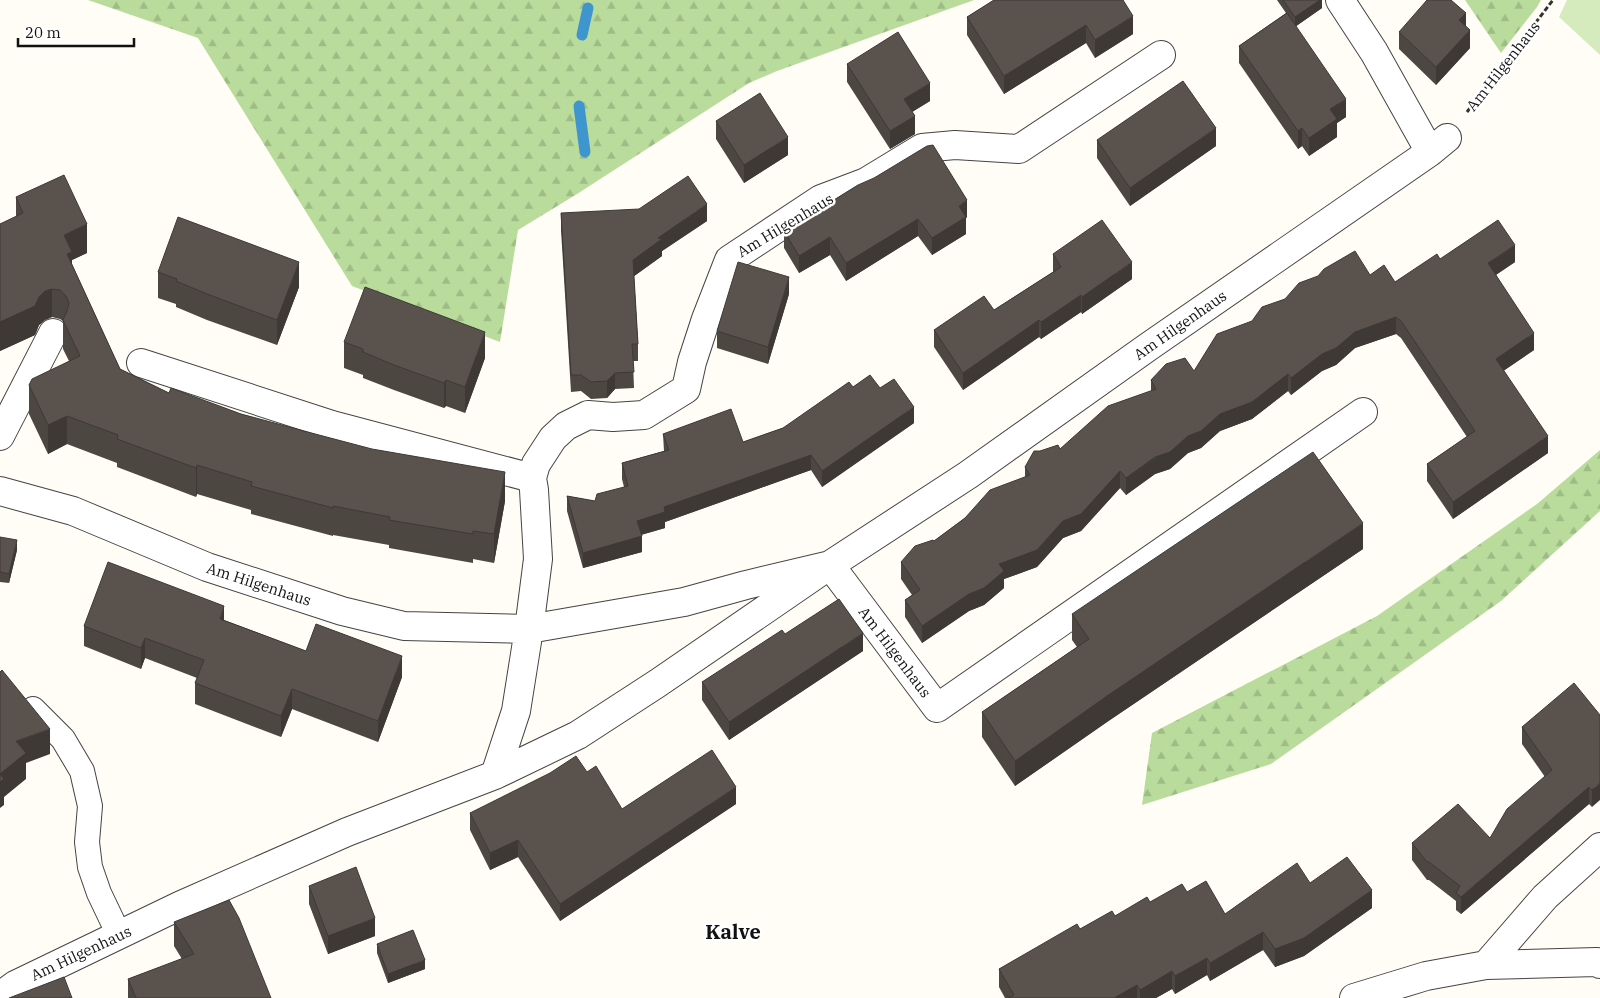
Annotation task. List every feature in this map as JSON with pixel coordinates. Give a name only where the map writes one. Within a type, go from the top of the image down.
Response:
[{"type":"street","points":[[1340,0],[1439,145]]},
{"type":"street","name":"Am Hilgenhaus","points":[[495,775],[516,711],[538,559],[532,478],[536,464],[553,438],[566,426],[588,416],[644,416],[686,389],[700,337],[729,260],[821,199],[866,182],[922,148],[955,145],[1019,149],[1161,55]]},
{"type":"street","name":"Am Hilgenhaus","points":[[0,996],[15,985],[179,906],[347,832],[495,775],[578,735],[658,683],[830,565],[968,475],[1148,347],[1439,145]]},
{"type":"street","points":[[0,436],[53,333]]},
{"type":"street","points":[[142,364],[332,425],[532,478]]},
{"type":"street","name":"Am Hilgenhaus","points":[[830,565],[937,708],[1363,412]]},
{"type":"street","name":"Am Hilgenhaus","points":[[0,491],[73,512],[207,567],[342,611],[404,626],[529,629],[684,602],[830,565]]},
{"type":"street","points":[[1486,965],[1545,897],[1600,847]]},
{"type":"street","points":[[1354,998],[1426,976],[1486,965],[1597,962],[1600,964]]},
{"type":"lane","points":[[33,709],[63,739],[82,772],[90,806],[88,842],[90,866],[99,893],[119,935]]},
{"type":"path","name":"Am Hilgenhaus","points":[[1439,145],[1553,0]]},
{"type":"green space","points":[[88,0],[974,0],[777,71],[749,83],[518,230],[500,342],[352,286],[198,38]]},
{"type":"green space","points":[[1465,0],[1541,0],[1501,53]]},
{"type":"green space","points":[[1567,0],[1600,0],[1600,55],[1559,17]]},
{"type":"green space","points":[[1600,450],[1600,511],[1501,601],[1271,764],[1142,805],[1152,733],[1377,616],[1537,504]]},
{"type":"building","points":[[994,0],[1123,0],[1133,16],[1095,40],[1086,25],[1004,76],[967,17]]},
{"type":"building","points":[[1283,0],[1320,0],[1295,17]]},
{"type":"building","points":[[1427,0],[1451,0],[1466,13],[1459,20],[1470,30],[1436,67],[1399,32]]},
{"type":"building","points":[[1287,13],[1346,99],[1330,109],[1337,119],[1309,138],[1302,128],[1298,131],[1239,46]]},
{"type":"building","points":[[898,32],[930,83],[904,99],[915,116],[890,131],[847,64]]},
{"type":"building","points":[[1183,81],[1216,128],[1130,188],[1097,140]]},
{"type":"building","points":[[760,93],[788,137],[744,165],[716,121]]},
{"type":"building","points":[[933,145],[967,200],[959,206],[966,217],[932,238],[918,219],[846,263],[830,237],[799,256],[784,231],[858,185],[874,178],[927,146]]},
{"type":"building","points":[[64,175],[87,224],[64,235],[72,252],[67,254],[120,369],[169,393],[171,388],[241,414],[319,435],[372,449],[505,472],[494,534],[473,531],[473,534],[389,520],[390,517],[333,506],[333,508],[251,486],[252,482],[197,465],[196,468],[117,439],[118,435],[67,416],[48,425],[29,385],[32,379],[80,356],[63,320],[69,303],[66,296],[60,290],[52,289],[45,291],[39,297],[35,306],[0,322],[0,224],[23,213],[16,197]]},
{"type":"building","points":[[688,176],[707,204],[658,238],[662,239],[633,260],[638,344],[632,344],[634,372],[615,373],[607,381],[591,382],[581,375],[571,375],[561,213],[639,209]]},
{"type":"building","points":[[178,217],[299,262],[277,320],[207,294],[158,272]]},
{"type":"building","points":[[1102,220],[1132,262],[1082,297],[1081,295],[1041,322],[1039,320],[963,373],[934,330],[984,296],[994,310],[1061,267],[1053,254]]},
{"type":"building","points":[[1498,220],[1515,245],[1488,263],[1534,333],[1496,359],[1548,436],[1453,502],[1427,464],[1475,431],[1401,321],[1396,317],[1355,332],[1336,348],[1322,354],[1291,378],[1288,374],[1252,402],[1220,414],[1201,431],[1188,436],[1170,452],[1155,457],[1126,478],[1120,471],[1081,514],[1063,521],[1037,550],[999,564],[1004,571],[984,588],[969,594],[922,626],[905,600],[920,590],[901,562],[915,546],[934,541],[965,518],[990,490],[1030,475],[1025,467],[1034,451],[1058,445],[1060,449],[1108,406],[1156,389],[1151,380],[1166,364],[1185,358],[1194,371],[1217,334],[1252,321],[1262,307],[1285,299],[1299,283],[1318,276],[1324,269],[1355,251],[1370,275],[1384,265],[1395,282],[1437,254],[1440,259]]},
{"type":"building","points":[[738,262],[789,277],[768,347],[717,331]]},
{"type":"building","points":[[365,287],[485,332],[465,387],[446,380],[444,383],[394,365],[363,352],[363,349],[344,342]]},
{"type":"building","points":[[870,375],[880,388],[894,379],[914,407],[822,471],[811,455],[664,507],[665,512],[637,521],[642,536],[583,553],[567,496],[595,501],[597,494],[628,486],[622,463],[669,450],[663,434],[731,409],[743,442],[783,428],[849,382],[853,387]]},
{"type":"building","points":[[1313,452],[1363,523],[1107,696],[1015,761],[982,712],[1089,639],[1072,614]]},
{"type":"building","points":[[0,537],[17,540],[9,574],[0,572]]},
{"type":"building","points":[[108,562],[224,606],[220,619],[306,651],[316,624],[402,656],[378,721],[292,689],[281,716],[195,683],[204,660],[145,638],[141,648],[84,626]]},
{"type":"building","points":[[839,599],[863,633],[729,722],[702,682],[782,630],[785,634]]},
{"type":"building","points":[[2,670],[50,729],[16,741],[26,753],[0,774],[0,672]]},
{"type":"building","points":[[1574,683],[1600,715],[1600,783],[1592,790],[1589,787],[1461,897],[1456,893],[1460,886],[1427,862],[1412,843],[1458,804],[1490,838],[1507,809],[1552,770],[1522,727]]},
{"type":"building","points":[[712,750],[736,787],[560,904],[518,840],[490,853],[470,813],[550,773],[576,756],[587,772],[596,766],[622,809]]},
{"type":"building","points":[[0,774],[4,779],[0,782]]},
{"type":"building","points":[[1347,857],[1372,890],[1304,938],[1275,949],[1263,932],[1210,963],[1207,958],[1175,976],[1172,971],[1140,990],[1137,985],[1114,998],[1008,998],[1014,995],[999,969],[1077,924],[1080,929],[1112,911],[1115,916],[1147,897],[1150,902],[1182,884],[1187,892],[1206,881],[1225,914],[1297,863],[1310,883]]},
{"type":"building","points":[[356,867],[375,918],[328,936],[309,886]]},
{"type":"building","points":[[229,900],[239,918],[271,998],[136,998],[128,979],[194,954],[174,922]]},
{"type":"building","points":[[413,930],[425,960],[388,974],[377,944]]},
{"type":"building","points":[[64,977],[72,998],[9,998]]},
{"type":"waterway","points":[[582,35],[588,8]]},
{"type":"waterway","points":[[579,106],[585,152]]},
{"type":"district","name":"Kalve","points":[[733,931]]}]
